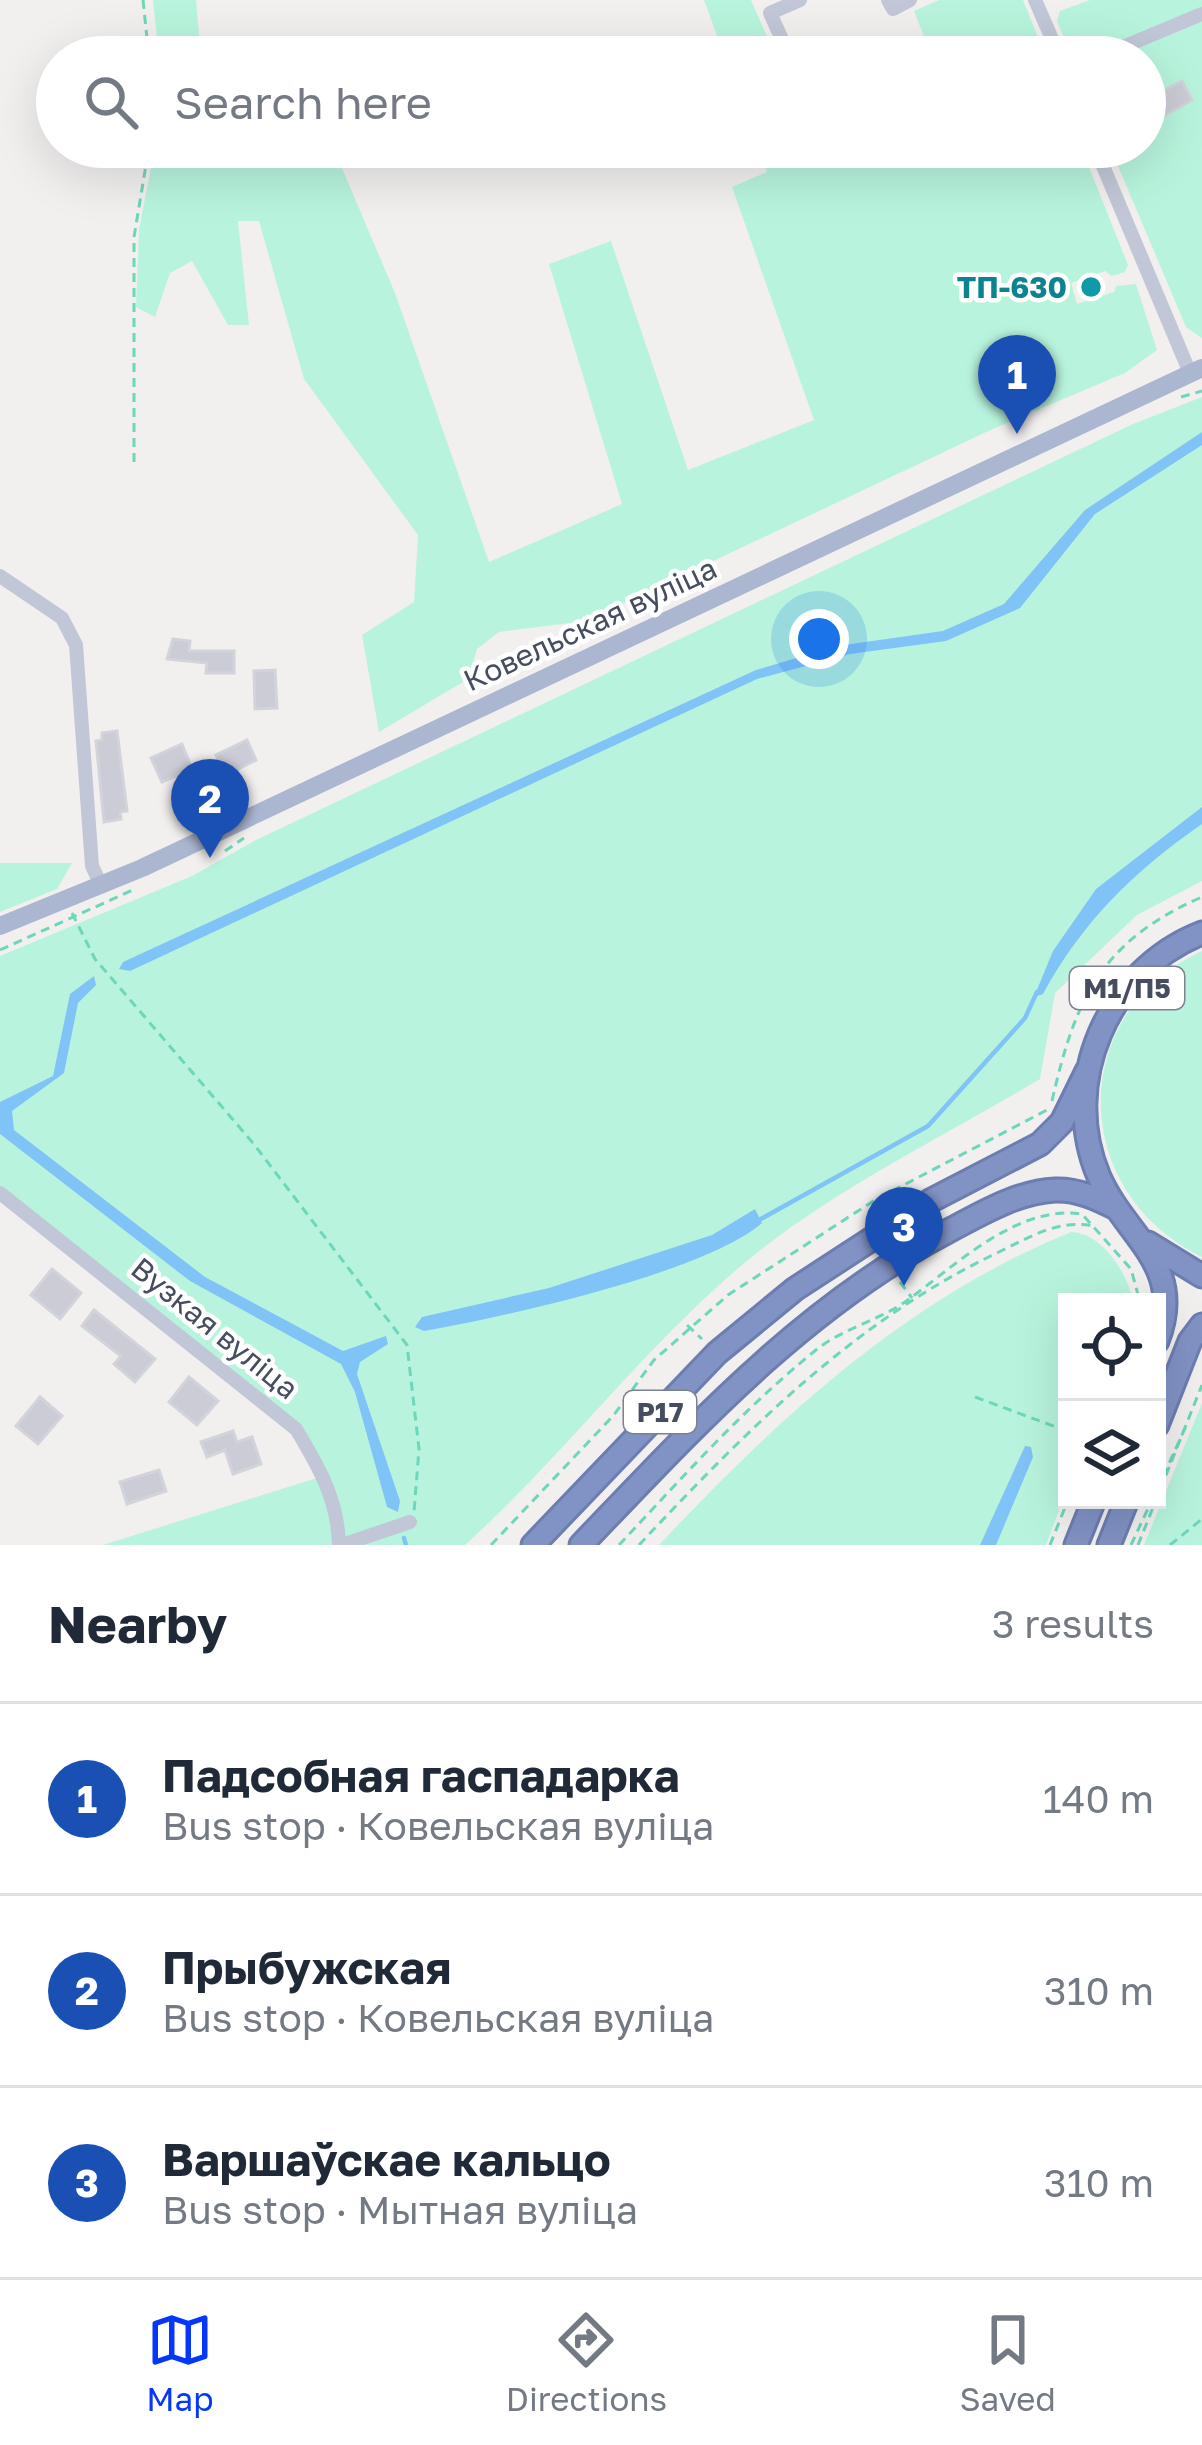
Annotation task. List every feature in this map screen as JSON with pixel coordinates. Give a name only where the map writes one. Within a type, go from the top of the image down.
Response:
[{"type":"highway","name":"М1/П5","points":[[1166,1300],[1159,1268],[1116,1208],[1088,1142],[1088,1071],[1097,1037],[1136,977],[1164,953],[1202,933]]},
{"type":"highway","name":"Р17","points":[[533,1545],[717,1352],[844,1254],[1040,1144],[1062,1122],[1088,1071]]},
{"type":"highway","name":"Р17","points":[[581,1545],[731,1388],[800,1329],[888,1266],[986,1211],[1033,1193],[1072,1190],[1116,1208]]},
{"type":"highway","name":"М1/П5","points":[[1138,1235],[1202,1276]]},
{"type":"highway","points":[[1166,1402],[1190,1340],[1202,1325]]},
{"type":"highway","points":[[1076,1545],[1090,1509]]},
{"type":"highway","points":[[1109,1545],[1123,1509]]},
{"type":"main road","name":"Ковельская вуліца","points":[[0,926],[71,909],[100,885],[1196,370]]},
{"type":"street","points":[[780,36],[767,7],[800,0]]},
{"type":"street","points":[[889,0],[893,9],[910,0]]},
{"type":"street","points":[[1035,0],[1051,36]]},
{"type":"street","points":[[1150,36],[1202,14]]},
{"type":"street","points":[[1105,168],[1196,370]]},
{"type":"street","points":[[0,576],[62,618],[76,646],[92,866],[100,885]]},
{"type":"street","name":"Вузкая вуліца","points":[[0,1192],[296,1429],[324,1476],[338,1518],[340,1545]]},
{"type":"street","points":[[340,1545],[410,1522]]},
{"type":"path","points":[[143,0],[147,36]]},
{"type":"path","points":[[134,462],[134,237],[146,168]]},
{"type":"path","points":[[0,950],[71,909],[150,882]]},
{"type":"path","points":[[1054,1090],[1065,1038],[1100,971],[1147,926],[1202,897]]},
{"type":"path","points":[[71,909],[106,974],[215,1096],[406,1345],[419,1449],[418,1500],[410,1522]]},
{"type":"path","points":[[639,1545],[741,1437],[827,1360],[989,1240],[1056,1212],[1082,1214],[1131,1269],[1138,1293]]},
{"type":"path","points":[[619,1545],[733,1424],[818,1348],[958,1271],[1059,1225],[1095,1227]]},
{"type":"path","points":[[771,1254],[777,1263]]},
{"type":"path","points":[[888,1266],[913,1298]]},
{"type":"path","points":[[687,1324],[717,1352]]},
{"type":"path","points":[[818,1348],[827,1360]]},
{"type":"path","points":[[1135,1545],[1202,1388]]},
{"type":"path","points":[[975,1397],[1058,1428]]},
{"type":"path","points":[[1166,1470],[1195,1406]]},
{"type":"path","points":[[1050,1545],[1064,1509]]},
{"type":"path","points":[[1135,1545],[1149,1509]]},
{"type":"path","points":[[1170,1545],[1202,1519]]},
{"type":"green space","points":[[153,0],[196,0],[199,36],[157,36]]},
{"type":"green space","points":[[704,0],[751,0],[767,36],[717,36]]},
{"type":"green space","points":[[939,0],[1023,0],[1038,36],[924,36],[914,11]]},
{"type":"green space","points":[[1090,0],[1202,0],[1202,338],[1186,327],[1119,168],[1166,168],[1166,36],[1063,36],[1057,21],[1060,11]]},
{"type":"green space","points":[[151,168],[342,168],[395,293],[489,562],[622,504],[549,264],[611,241],[688,470],[814,420],[732,187],[767,172],[766,168],[1089,168],[1128,265],[1125,272],[1112,276],[1105,271],[1071,283],[1077,304],[1114,292],[1116,286],[1136,284],[1157,350],[1125,373],[997,427],[586,621],[499,632],[477,649],[468,679],[379,732],[362,635],[414,602],[418,535],[304,379],[259,221],[238,221],[249,325],[228,325],[192,261],[170,273],[155,317],[136,307],[139,230]]},
{"type":"green space","points":[[1202,397],[1202,881],[1137,915],[1055,993],[1040,1079],[845,1191],[736,1270],[465,1545],[103,1545],[323,1476],[296,1428],[0,1193],[0,956],[192,876],[256,840],[1133,424]]},
{"type":"green space","points":[[0,863],[72,863],[57,889],[0,912]]},
{"type":"green space","points":[[1202,951],[1202,1257],[1158,1228],[1127,1191],[1107,1148],[1101,1103],[1107,1058],[1126,1016],[1157,980]]},
{"type":"green space","points":[[1071,1232],[1082,1234],[1112,1256],[1130,1293],[1058,1293],[1060,1509],[1046,1545],[659,1545],[751,1452],[848,1366],[954,1291]]},
{"type":"green space","points":[[1202,1403],[1202,1545],[1144,1545],[1159,1509],[1166,1509],[1166,1491]]},
{"type":"water","points":[[1202,432],[1202,445],[1095,514],[1020,608],[946,641],[850,654],[757,679],[130,971],[119,969],[123,962],[756,670],[837,646],[943,631],[1004,604],[1085,510]]},
{"type":"water","points":[[1202,807],[1202,824],[1112,900],[1075,943],[1043,994],[1034,997],[1053,951],[1096,889]]},
{"type":"water","points":[[94,976],[96,985],[78,1003],[64,1073],[12,1111],[14,1130],[205,1277],[343,1351],[386,1336],[388,1344],[360,1362],[357,1374],[400,1501],[398,1512],[387,1507],[355,1392],[341,1364],[190,1281],[0,1134],[0,1102],[53,1076],[70,994]]},
{"type":"water","points":[[755,1209],[762,1223],[734,1241],[651,1275],[502,1315],[424,1331],[415,1327],[422,1317],[549,1288],[712,1235]]},
{"type":"water","points":[[1025,1446],[1031,1447],[1033,1457],[996,1545],[980,1545]]},
{"type":"building","points":[[1182,81],[1192,100],[1166,115],[1166,89]]},
{"type":"building","points":[[173,639],[190,641],[189,651],[234,651],[234,673],[206,673],[207,663],[167,659]]},
{"type":"building","points":[[275,670],[277,708],[255,709],[254,671]]},
{"type":"building","points":[[117,731],[127,811],[120,812],[121,819],[104,822],[96,741],[102,740],[102,733]]},
{"type":"building","points":[[247,740],[256,760],[226,775],[216,755]]},
{"type":"building","points":[[182,744],[192,769],[162,782],[151,758]]},
{"type":"building","points":[[52,1269],[81,1293],[60,1319],[31,1295]]},
{"type":"building","points":[[94,1310],[155,1359],[135,1382],[114,1364],[121,1356],[82,1326]]},
{"type":"building","points":[[189,1377],[218,1401],[197,1425],[169,1402]]},
{"type":"building","points":[[40,1397],[62,1416],[38,1444],[16,1426]]},
{"type":"building","points":[[233,1431],[237,1442],[252,1437],[261,1464],[233,1474],[225,1450],[207,1457],[201,1442]]},
{"type":"building","points":[[159,1470],[166,1491],[127,1504],[120,1482]]},
{"type":"waterway","points":[[759,1220],[928,1126],[1025,1018],[1037,992]]},
{"type":"waterway","points":[[404,1538],[406,1545]]},
{"type":"place","name":"ТП-630","points":[[1091,287]]},
{"type":"place","name":"Падсобная гаспадарка","points":[[1017,434]]},
{"type":"place","name":"Прыбужская","points":[[210,858]]},
{"type":"place","name":"Варшаўскае кальцо","points":[[904,1286]]}]
